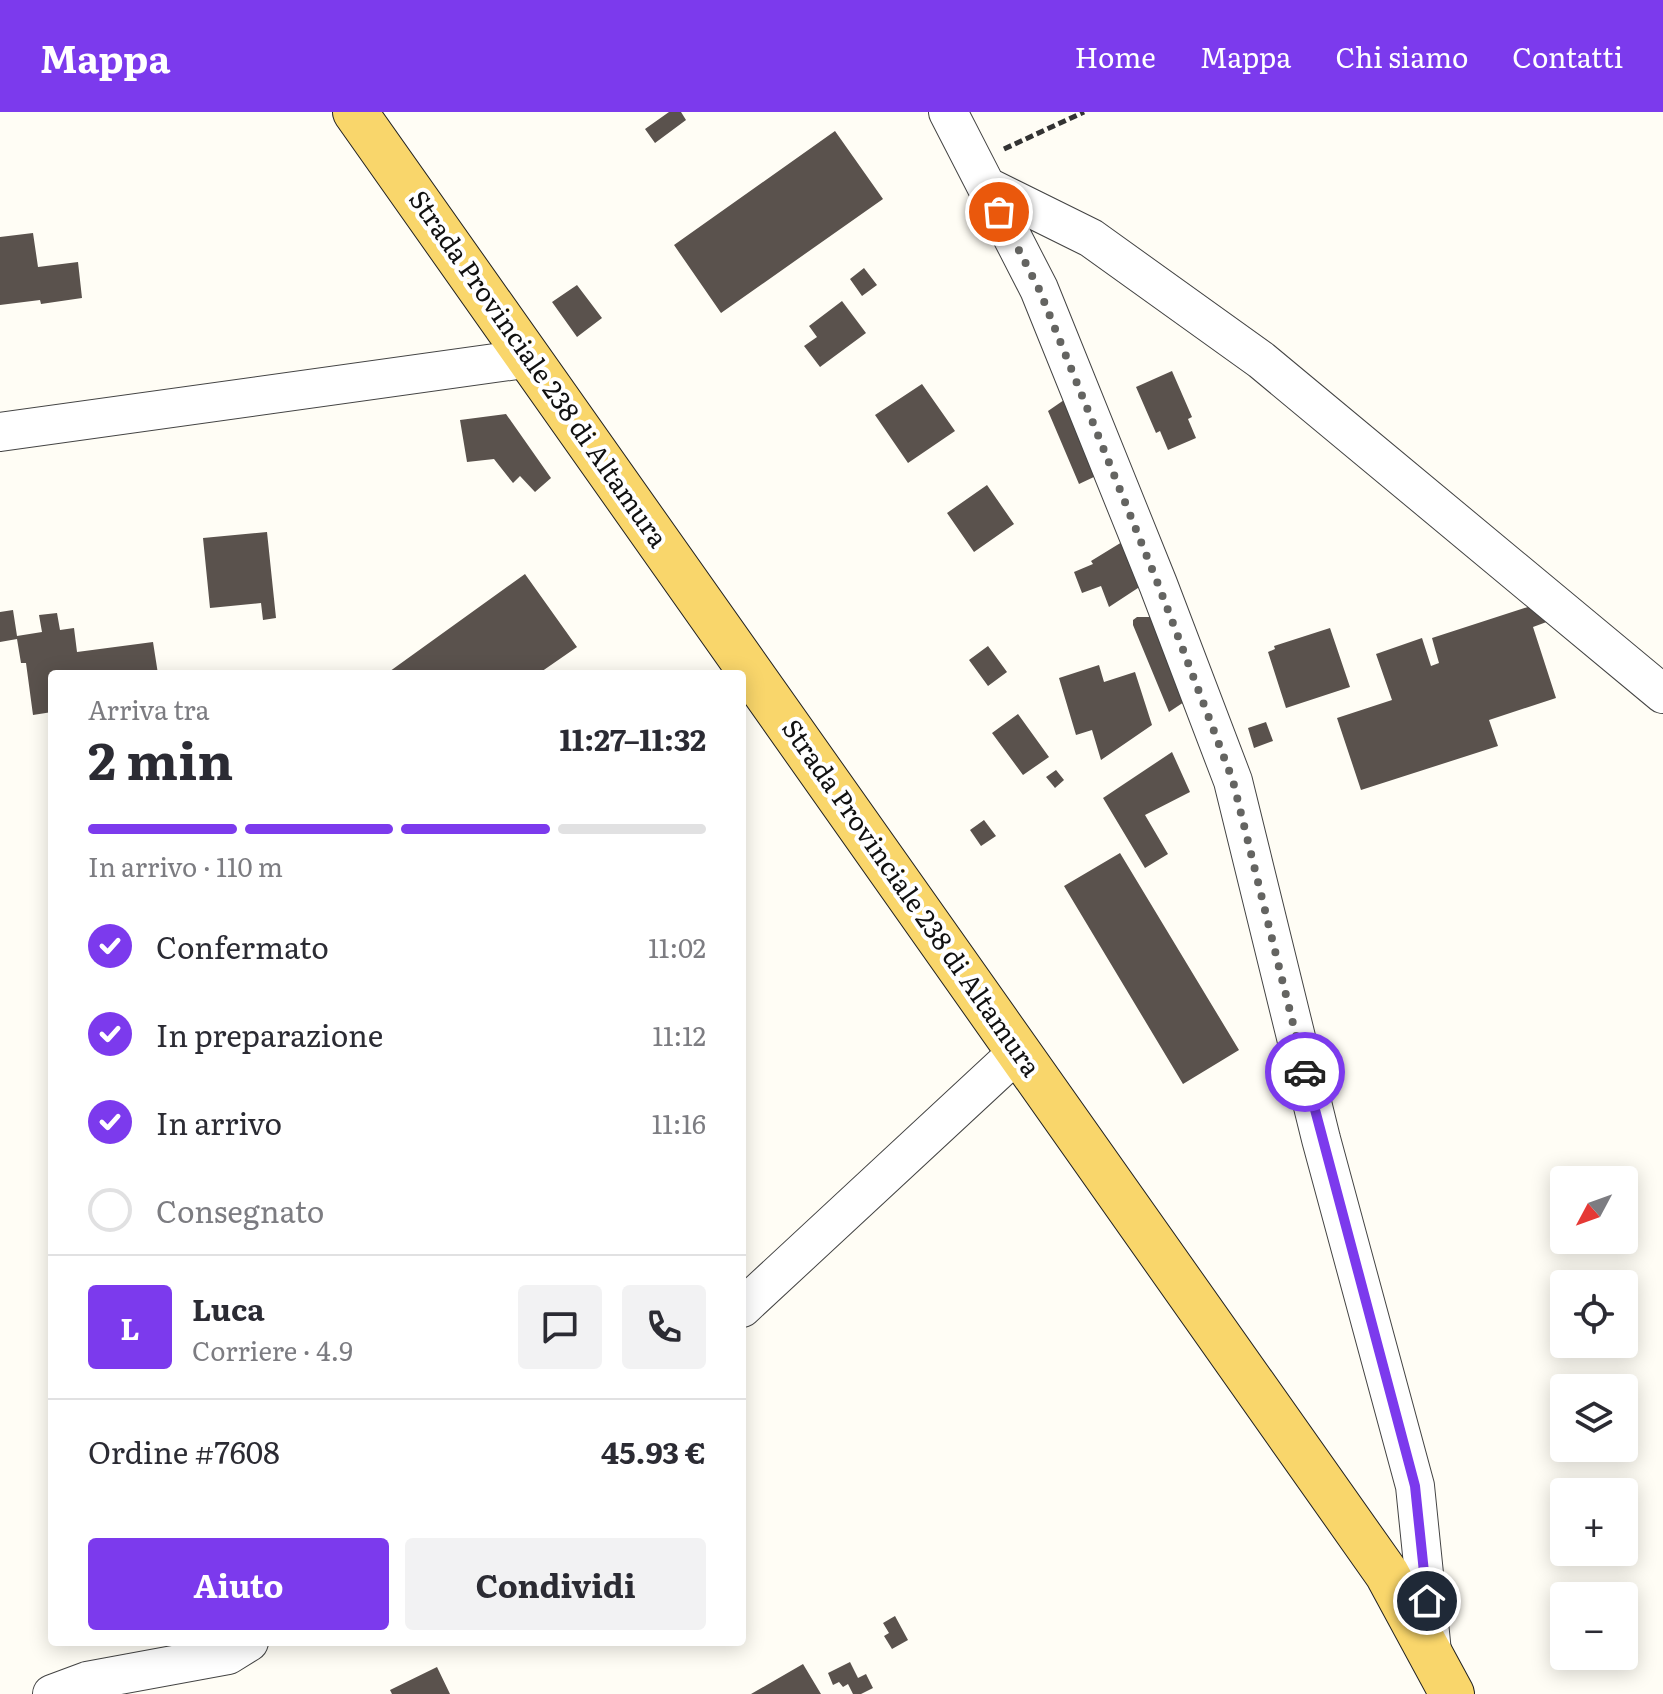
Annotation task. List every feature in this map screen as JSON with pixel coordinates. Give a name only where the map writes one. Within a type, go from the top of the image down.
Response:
[{"type":"main road","name":"Strada Provinciale 238 di Altamura","points":[[355,112],[1387,1574],[1442,1676]]},
{"type":"street","points":[[948,112],[1039,289],[1158,584],[1233,781],[1321,1139],[1415,1486],[1442,1676]]},
{"type":"street","points":[[980,174],[1091,238],[1261,360],[1663,694]]},
{"type":"street","points":[[0,432],[531,358]]},
{"type":"street","points":[[746,1304],[1019,1051]]},
{"type":"street","points":[[52,1694],[87,1681],[228,1655],[243,1646]]},
{"type":"path","points":[[980,174],[1084,112]]},
{"type":"building","points":[[669,112],[681,112],[686,120],[655,143],[645,129]]},
{"type":"building","points":[[835,131],[883,199],[721,313],[674,245]]},
{"type":"building","points":[[33,233],[38,267],[78,262],[82,298],[41,304],[40,300],[0,305],[0,237]]},
{"type":"building","points":[[864,268],[877,285],[862,296],[850,279]]},
{"type":"building","points":[[577,285],[602,318],[577,337],[552,302]]},
{"type":"building","points":[[842,301],[866,333],[820,367],[804,346],[817,337],[809,326]]},
{"type":"building","points":[[1172,371],[1192,417],[1188,419],[1196,438],[1168,450],[1160,431],[1156,433],[1136,387]]},
{"type":"building","points":[[922,384],[955,431],[908,463],[875,415]]},
{"type":"building","points":[[1064,400],[1096,476],[1079,484],[1048,411]]},
{"type":"building","points":[[506,414],[551,478],[535,492],[520,476],[513,483],[494,459],[467,462],[460,420]]},
{"type":"building","points":[[987,485],[1014,524],[974,552],[947,513]]},
{"type":"building","points":[[267,532],[276,618],[263,620],[261,603],[210,608],[203,538]]},
{"type":"building","points":[[1122,542],[1141,586],[1109,607],[1101,586],[1082,593],[1074,572],[1093,564],[1091,561]]},
{"type":"building","points":[[525,574],[577,647],[544,670],[392,670]]},
{"type":"building","points":[[1534,605],[1552,620],[1533,627],[1556,698],[1489,720],[1498,746],[1361,790],[1337,718],[1392,700],[1376,654],[1422,638],[1431,666],[1439,663],[1432,638]]},
{"type":"building","points":[[13,610],[17,636],[42,632],[39,615],[57,613],[60,630],[74,628],[77,652],[153,642],[157,670],[48,670],[48,713],[33,715],[26,663],[21,663],[17,639],[0,642],[0,612]]},
{"type":"building","points":[[1137,617],[1152,617],[1184,702],[1169,712],[1133,625]]},
{"type":"building","points":[[1330,628],[1350,687],[1286,708],[1268,652],[1275,649],[1274,646]]},
{"type":"building","points":[[988,646],[1007,672],[988,686],[969,660]]},
{"type":"building","points":[[1099,665],[1104,682],[1135,672],[1152,725],[1101,760],[1092,730],[1076,735],[1059,678]]},
{"type":"building","points":[[1018,714],[1049,757],[1023,775],[992,733]]},
{"type":"building","points":[[1266,722],[1273,741],[1254,748],[1248,728]]},
{"type":"building","points":[[1172,752],[1190,792],[1145,815],[1168,854],[1145,868],[1103,798]]},
{"type":"building","points":[[1056,770],[1064,780],[1055,788],[1046,777]]},
{"type":"building","points":[[984,820],[996,836],[981,846],[970,830]]},
{"type":"building","points":[[1120,853],[1239,1050],[1183,1084],[1064,886]]},
{"type":"building","points":[[895,1616],[908,1640],[892,1649],[884,1636],[889,1633],[883,1623]]},
{"type":"building","points":[[850,1662],[858,1678],[866,1674],[873,1688],[853,1694],[848,1684],[843,1687],[839,1682],[833,1685],[828,1673]]},
{"type":"building","points":[[803,1664],[821,1694],[751,1694]]},
{"type":"building","points":[[437,1667],[450,1694],[392,1694],[390,1690]]},
{"type":"way so far","points":[[999,212],[1039,289],[1158,584],[1233,781],[1305,1072]]},
{"type":"route","points":[[1305,1072],[1415,1486],[1427,1601]]}]
